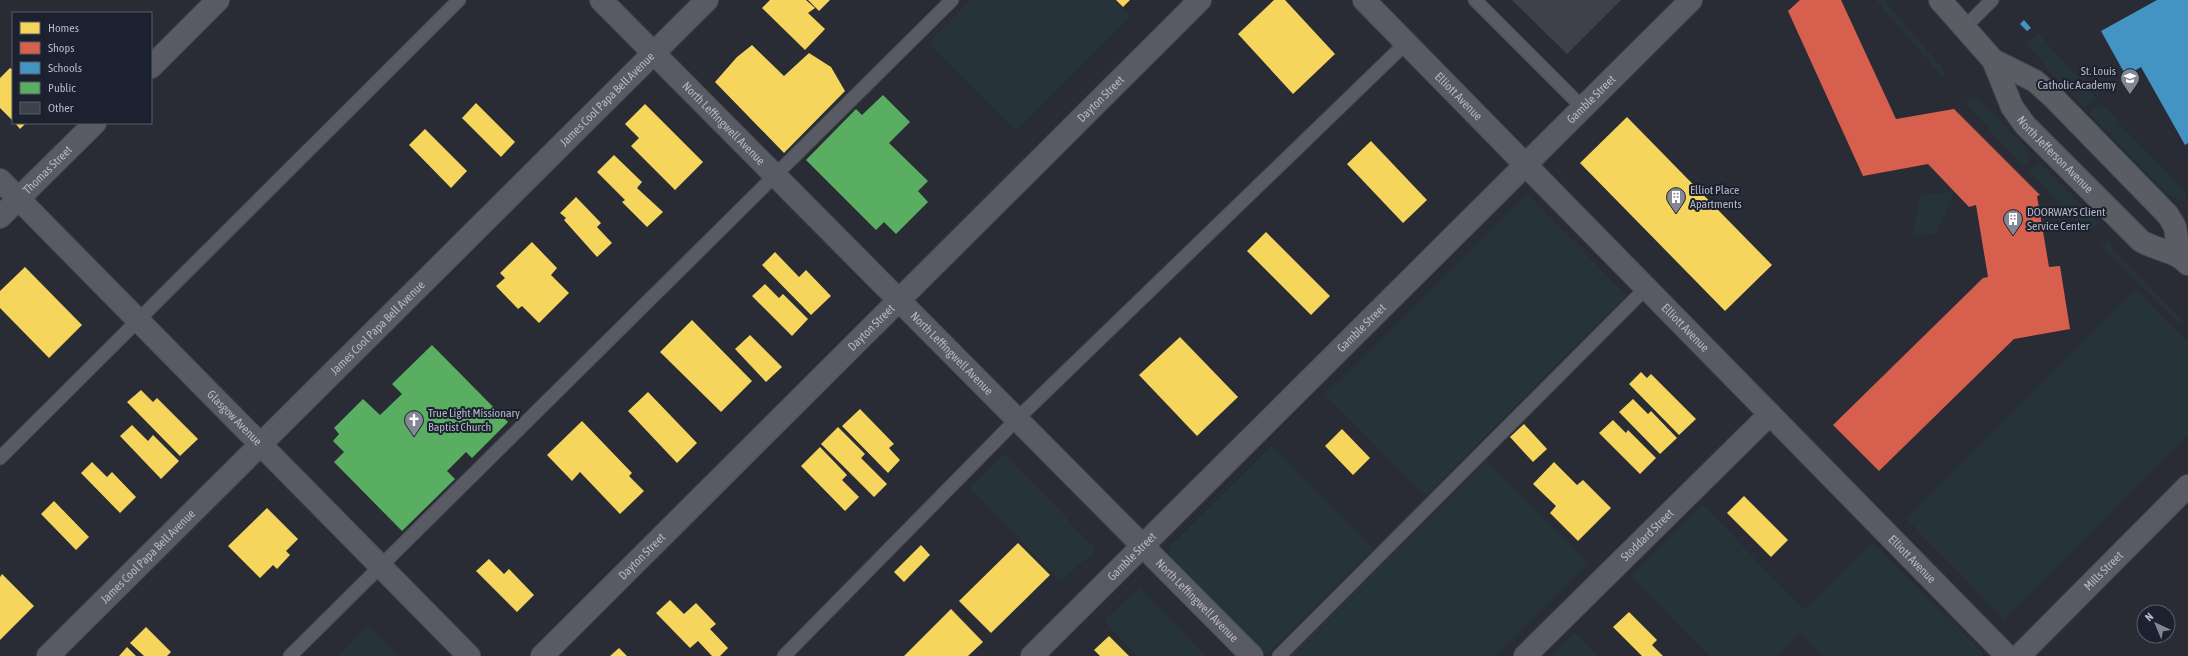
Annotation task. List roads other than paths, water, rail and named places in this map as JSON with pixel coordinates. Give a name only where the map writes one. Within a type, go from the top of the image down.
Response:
[{"type":"main road","name":"North Jefferson Avenue","points":[[1940,0],[1993,60],[2034,82],[2053,97],[2168,215],[2185,255]]},
{"type":"main road","name":"North Jefferson Avenue","points":[[1993,60],[2012,107],[2025,125],[2141,241],[2154,248],[2185,255]]},
{"type":"street","points":[[152,66],[218,0]]},
{"type":"street","name":"North Leffingwell Avenue","points":[[601,0],[1252,656]]},
{"type":"street","name":"James Cool Papa Bell Avenue","points":[[48,656],[707,0]]},
{"type":"street","name":"Dayton Street","points":[[542,656],[1200,0]]},
{"type":"street","name":"Elliott Avenue","points":[[1364,0],[2007,656]]},
{"type":"street","name":"Gamble Street","points":[[1032,656],[1691,0]]},
{"type":"street","name":"Thomas Street","points":[[0,217],[93,124]]},
{"type":"street","name":"Glasgow Avenue","points":[[0,180],[469,656]]},
{"type":"street","name":"Stoddard Street","points":[[1525,656],[1770,414]]},
{"type":"street","name":"Mills Street","points":[[2019,656],[2188,486]]},
{"type":"lane","points":[[0,458],[459,0]]},
{"type":"lane","points":[[290,656],[952,0]]},
{"type":"lane","points":[[1475,0],[1582,108]]},
{"type":"lane","points":[[1964,28],[1992,0]]},
{"type":"lane","points":[[784,656],[1017,419],[1406,42]]},
{"type":"lane","points":[[1279,656],[1646,288]]},
{"type":"place","name":"St. Louis Catholic Academy","points":[[2130,95]]},
{"type":"place","name":"Elliot Place Apartments","points":[[1676,214]]},
{"type":"place","name":"DOORWAYS Client Service Center","points":[[2013,236]]},
{"type":"place","name":"True Light Missionary Baptist Church","points":[[414,437]]}]
